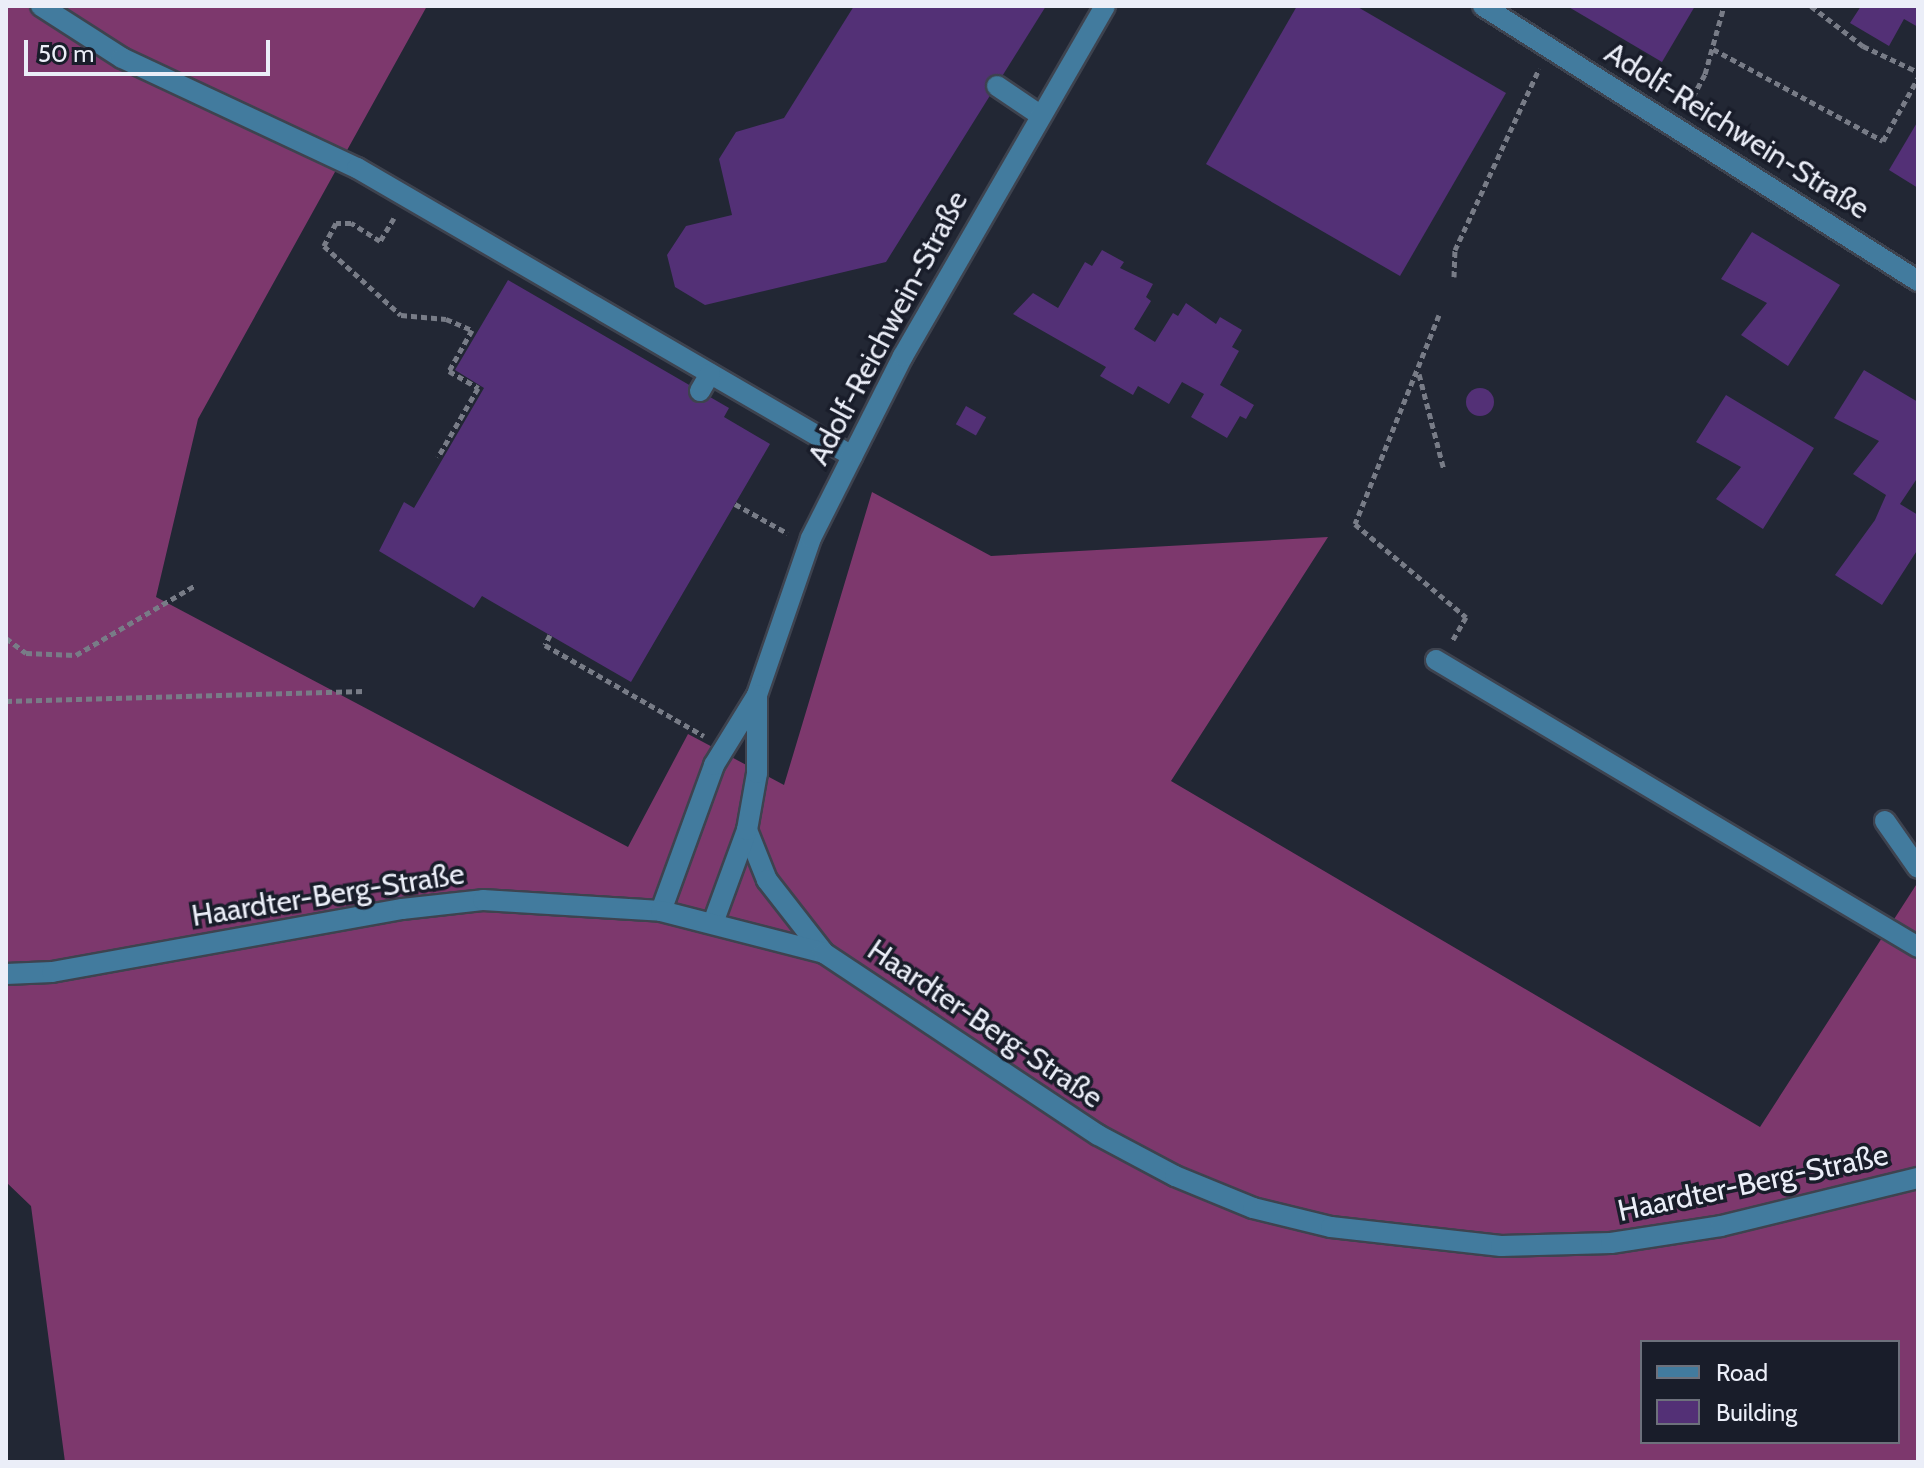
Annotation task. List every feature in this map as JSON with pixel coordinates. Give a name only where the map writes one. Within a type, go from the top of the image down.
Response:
[{"type":"street","points":[[41,6],[122,58],[408,197],[705,382],[852,456]]},
{"type":"street","name":"Adolf-Reichwein-Straße","points":[[661,911],[714,765],[757,695],[811,538],[852,456],[1040,115],[1105,6]]},
{"type":"street","name":"Adolf-Reichwein-Straße","points":[[1483,6],[1918,281]]},
{"type":"street","points":[[997,86],[1040,115]]},
{"type":"street","points":[[1436,660],[1918,947]]},
{"type":"street","name":"Adolf-Reichwein-Straße","points":[[713,923],[747,830],[757,773],[757,695]]},
{"type":"street","points":[[1885,821],[1918,868]]},
{"type":"street","points":[[747,830],[767,880],[824,953]]},
{"type":"street","name":"Haardter-Berg-Straße","points":[[6,974],[52,972],[402,909],[483,900],[661,911],[824,953],[1098,1135],[1175,1176],[1253,1208],[1331,1227],[1501,1246],[1611,1243],[1780,1214],[1918,1178]]},
{"type":"path","points":[[1674,127],[1696,93],[1713,49],[1724,6]]},
{"type":"path","points":[[1811,6],[1863,46],[1918,72]]},
{"type":"path","points":[[1713,49],[1883,141],[1918,78]]},
{"type":"path","points":[[1454,277],[1455,250],[1533,79]]},
{"type":"path","points":[[408,197],[380,241],[345,221],[331,227],[324,246],[401,315],[446,319],[472,330],[449,371],[478,388],[438,457]]},
{"type":"path","points":[[1439,315],[1355,524],[1466,617]]},
{"type":"path","points":[[1418,373],[1444,470]]},
{"type":"path","points":[[735,504],[792,536],[811,538]]},
{"type":"path","points":[[6,638],[26,653],[76,655],[196,585]]},
{"type":"path","points":[[550,635],[545,645],[695,732]]},
{"type":"path","points":[[6,701],[364,691]]},
{"type":"shaded area","points":[[6,6],[427,6],[198,419],[156,597],[628,847],[688,734],[784,785],[872,492],[991,556],[1328,537],[1171,781],[1760,1127],[1918,882],[1918,1462],[65,1462],[31,1206],[6,1182]]},
{"type":"building","points":[[854,6],[1046,6],[886,262],[705,305],[675,287],[667,255],[686,226],[732,215],[719,159],[736,132],[784,118]]},
{"type":"building","points":[[1297,6],[1356,6],[1506,93],[1400,276],[1206,164]]},
{"type":"building","points":[[1567,6],[1695,6],[1662,62]]},
{"type":"building","points":[[1861,6],[1918,6],[1918,27],[1904,19],[1889,46],[1850,23]]},
{"type":"building","points":[[1918,121],[1918,188],[1889,170]]},
{"type":"building","points":[[1752,232],[1840,285],[1788,366],[1741,335],[1767,303],[1721,279]]},
{"type":"building","points":[[1102,250],[1124,262],[1120,268],[1153,284],[1146,297],[1151,301],[1134,329],[1155,342],[1173,313],[1178,316],[1186,303],[1216,324],[1220,317],[1242,330],[1232,347],[1239,351],[1220,385],[1254,405],[1246,419],[1240,416],[1227,438],[1191,417],[1204,394],[1182,382],[1169,404],[1138,386],[1133,395],[1100,376],[1106,367],[1013,314],[1033,293],[1058,308],[1085,262],[1092,266]]},
{"type":"building","points":[[508,280],[729,408],[724,417],[770,444],[631,682],[482,596],[474,608],[379,551],[404,502],[414,508],[484,388],[455,370]]},
{"type":"building","points":[[1864,370],[1918,402],[1918,477],[1900,504],[1918,515],[1918,549],[1882,605],[1835,575],[1875,520],[1886,495],[1853,474],[1879,441],[1834,418]]},
{"type":"building","points":[[1480,388],[1490,392],[1494,402],[1490,412],[1480,416],[1470,412],[1466,402],[1470,392]]},
{"type":"building","points":[[1726,395],[1814,448],[1763,529],[1716,499],[1741,467],[1696,442]]},
{"type":"building","points":[[966,406],[986,417],[976,436],[956,424]]}]
